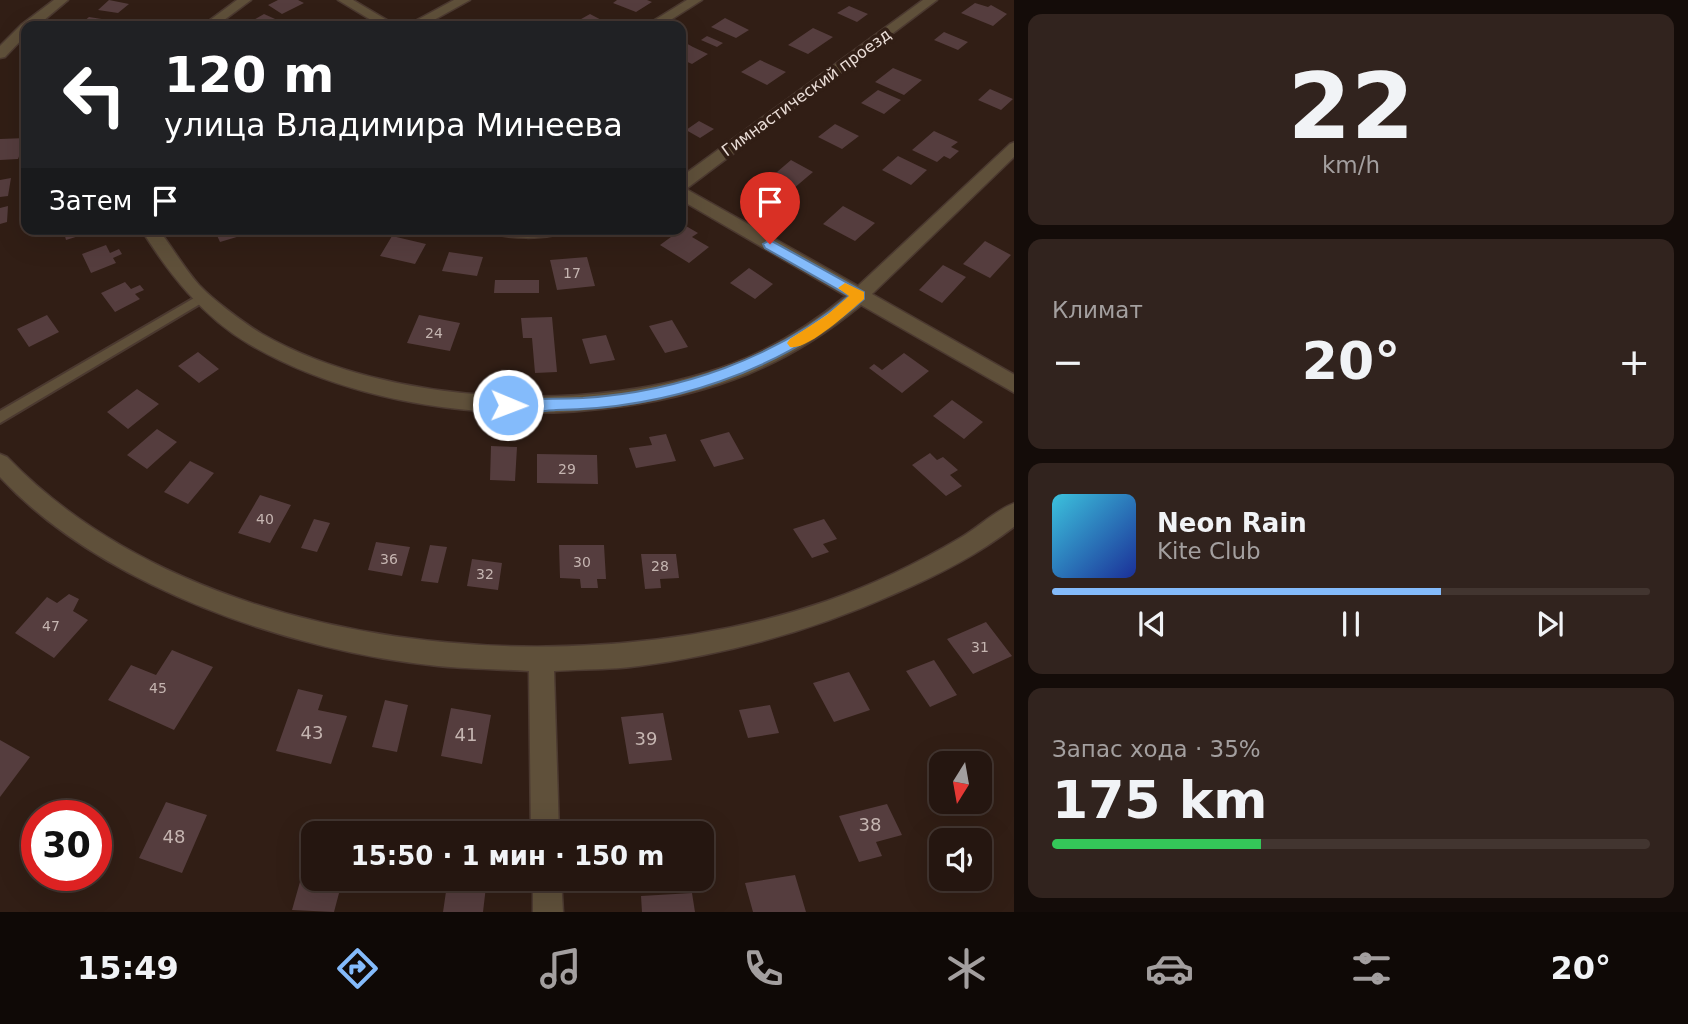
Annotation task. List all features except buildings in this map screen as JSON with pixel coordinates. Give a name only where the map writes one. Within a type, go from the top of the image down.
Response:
[{"type":"street","points":[[35,21],[62,0]]},
{"type":"street","points":[[215,21],[245,0]]},
{"type":"street","points":[[344,0],[381,21]]},
{"type":"street","points":[[424,21],[464,0]]},
{"type":"street","points":[[660,21],[696,0]]},
{"type":"street","name":"Гимнастический проезд","points":[[686,181],[932,0]]},
{"type":"street","points":[[0,54],[21,33]]},
{"type":"street","points":[[153,235],[178,274],[201,298],[261,341],[340,376],[433,398],[533,406],[633,398],[724,375],[801,340],[859,296],[1014,146]]},
{"type":"street","points":[[686,196],[1014,385]]},
{"type":"street","points":[[0,463],[13,478],[63,520],[123,559],[206,598],[272,621],[358,642],[448,655],[541,659],[633,654],[723,641],[807,619],[883,591],[951,556],[1014,512]]},
{"type":"street","points":[[541,659],[545,821]]},
{"type":"street","points":[[547,891],[548,912]]},
{"type":"lane","points":[[0,418],[201,298]]},
{"type":"slow traffic","points":[[795,343],[859,296],[845,288]]},
{"type":"route","points":[[508,405],[583,404],[633,398],[724,375],[801,340],[859,296],[770,244]]}]
